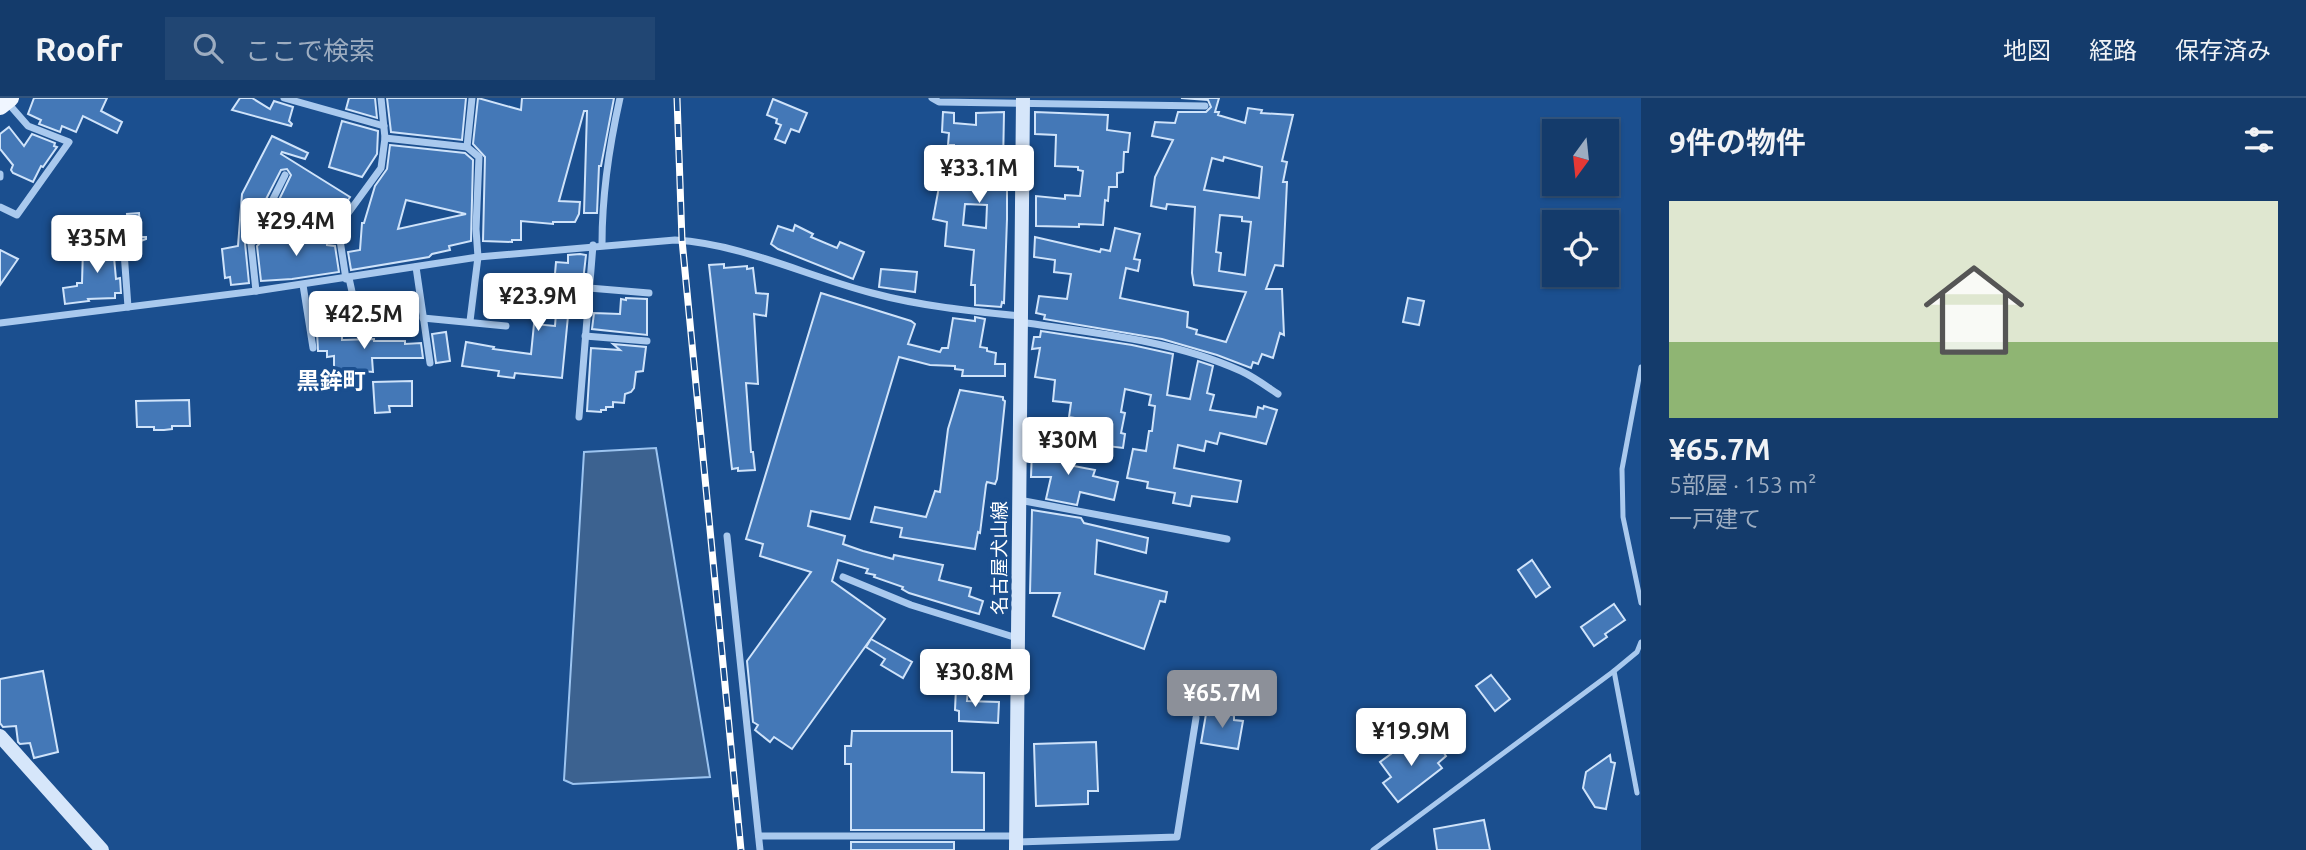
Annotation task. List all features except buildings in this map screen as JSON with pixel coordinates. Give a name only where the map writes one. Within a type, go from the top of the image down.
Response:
[{"type":"main road","name":"名古屋犬山線","points":[[1016,843],[1023,101]]},
{"type":"main road","points":[[0,736],[102,850]]},
{"type":"street","points":[[284,98],[384,126]]},
{"type":"street","points":[[381,98],[385,138],[381,168],[338,227],[358,319],[368,325],[399,323]]},
{"type":"street","points":[[467,147],[472,98]]},
{"type":"street","points":[[602,244],[602,202],[608,149],[620,98]]},
{"type":"street","points":[[932,98],[939,102],[1023,101],[1205,106]]},
{"type":"street","points":[[0,207],[17,215],[69,142],[27,126],[5,102]]},
{"type":"street","points":[[385,138],[467,147],[479,157],[476,229],[478,257],[470,321]]},
{"type":"street","points":[[269,233],[269,207],[285,175]]},
{"type":"street","points":[[122,224],[128,307]]},
{"type":"street","points":[[256,291],[250,244],[258,235],[338,227]]},
{"type":"street","points":[[0,323],[348,279],[478,257],[602,244],[675,240],[707,243],[753,255],[870,293],[916,304],[1138,339],[1217,361],[1245,373],[1278,394]]},
{"type":"street","points":[[579,417],[593,245]]},
{"type":"street","points":[[416,267],[430,363]]},
{"type":"street","points":[[303,285],[313,348]]},
{"type":"street","points":[[589,288],[649,293]]},
{"type":"street","points":[[423,318],[506,326]]},
{"type":"street","points":[[585,336],[647,341]]},
{"type":"street","points":[[1018,500],[1227,539]]},
{"type":"street","points":[[727,536],[761,850]]},
{"type":"street","points":[[843,577],[911,605],[1018,638]]},
{"type":"street","points":[[759,836],[1016,843],[1177,837],[1196,718]]},
{"type":"lane","points":[[1641,367],[1622,469],[1623,517],[1641,603]]},
{"type":"lane","points":[[1373,850],[1614,671],[1637,652],[1641,642]]},
{"type":"lane","points":[[1614,671],[1637,793]]},
{"type":"water","points":[[656,448],[710,777],[573,784],[564,780],[584,452]]},
{"type":"railway","points":[[677,98],[682,240],[741,850]]},
{"type":"district","name":"黒鉾町","points":[[331,380]]}]
